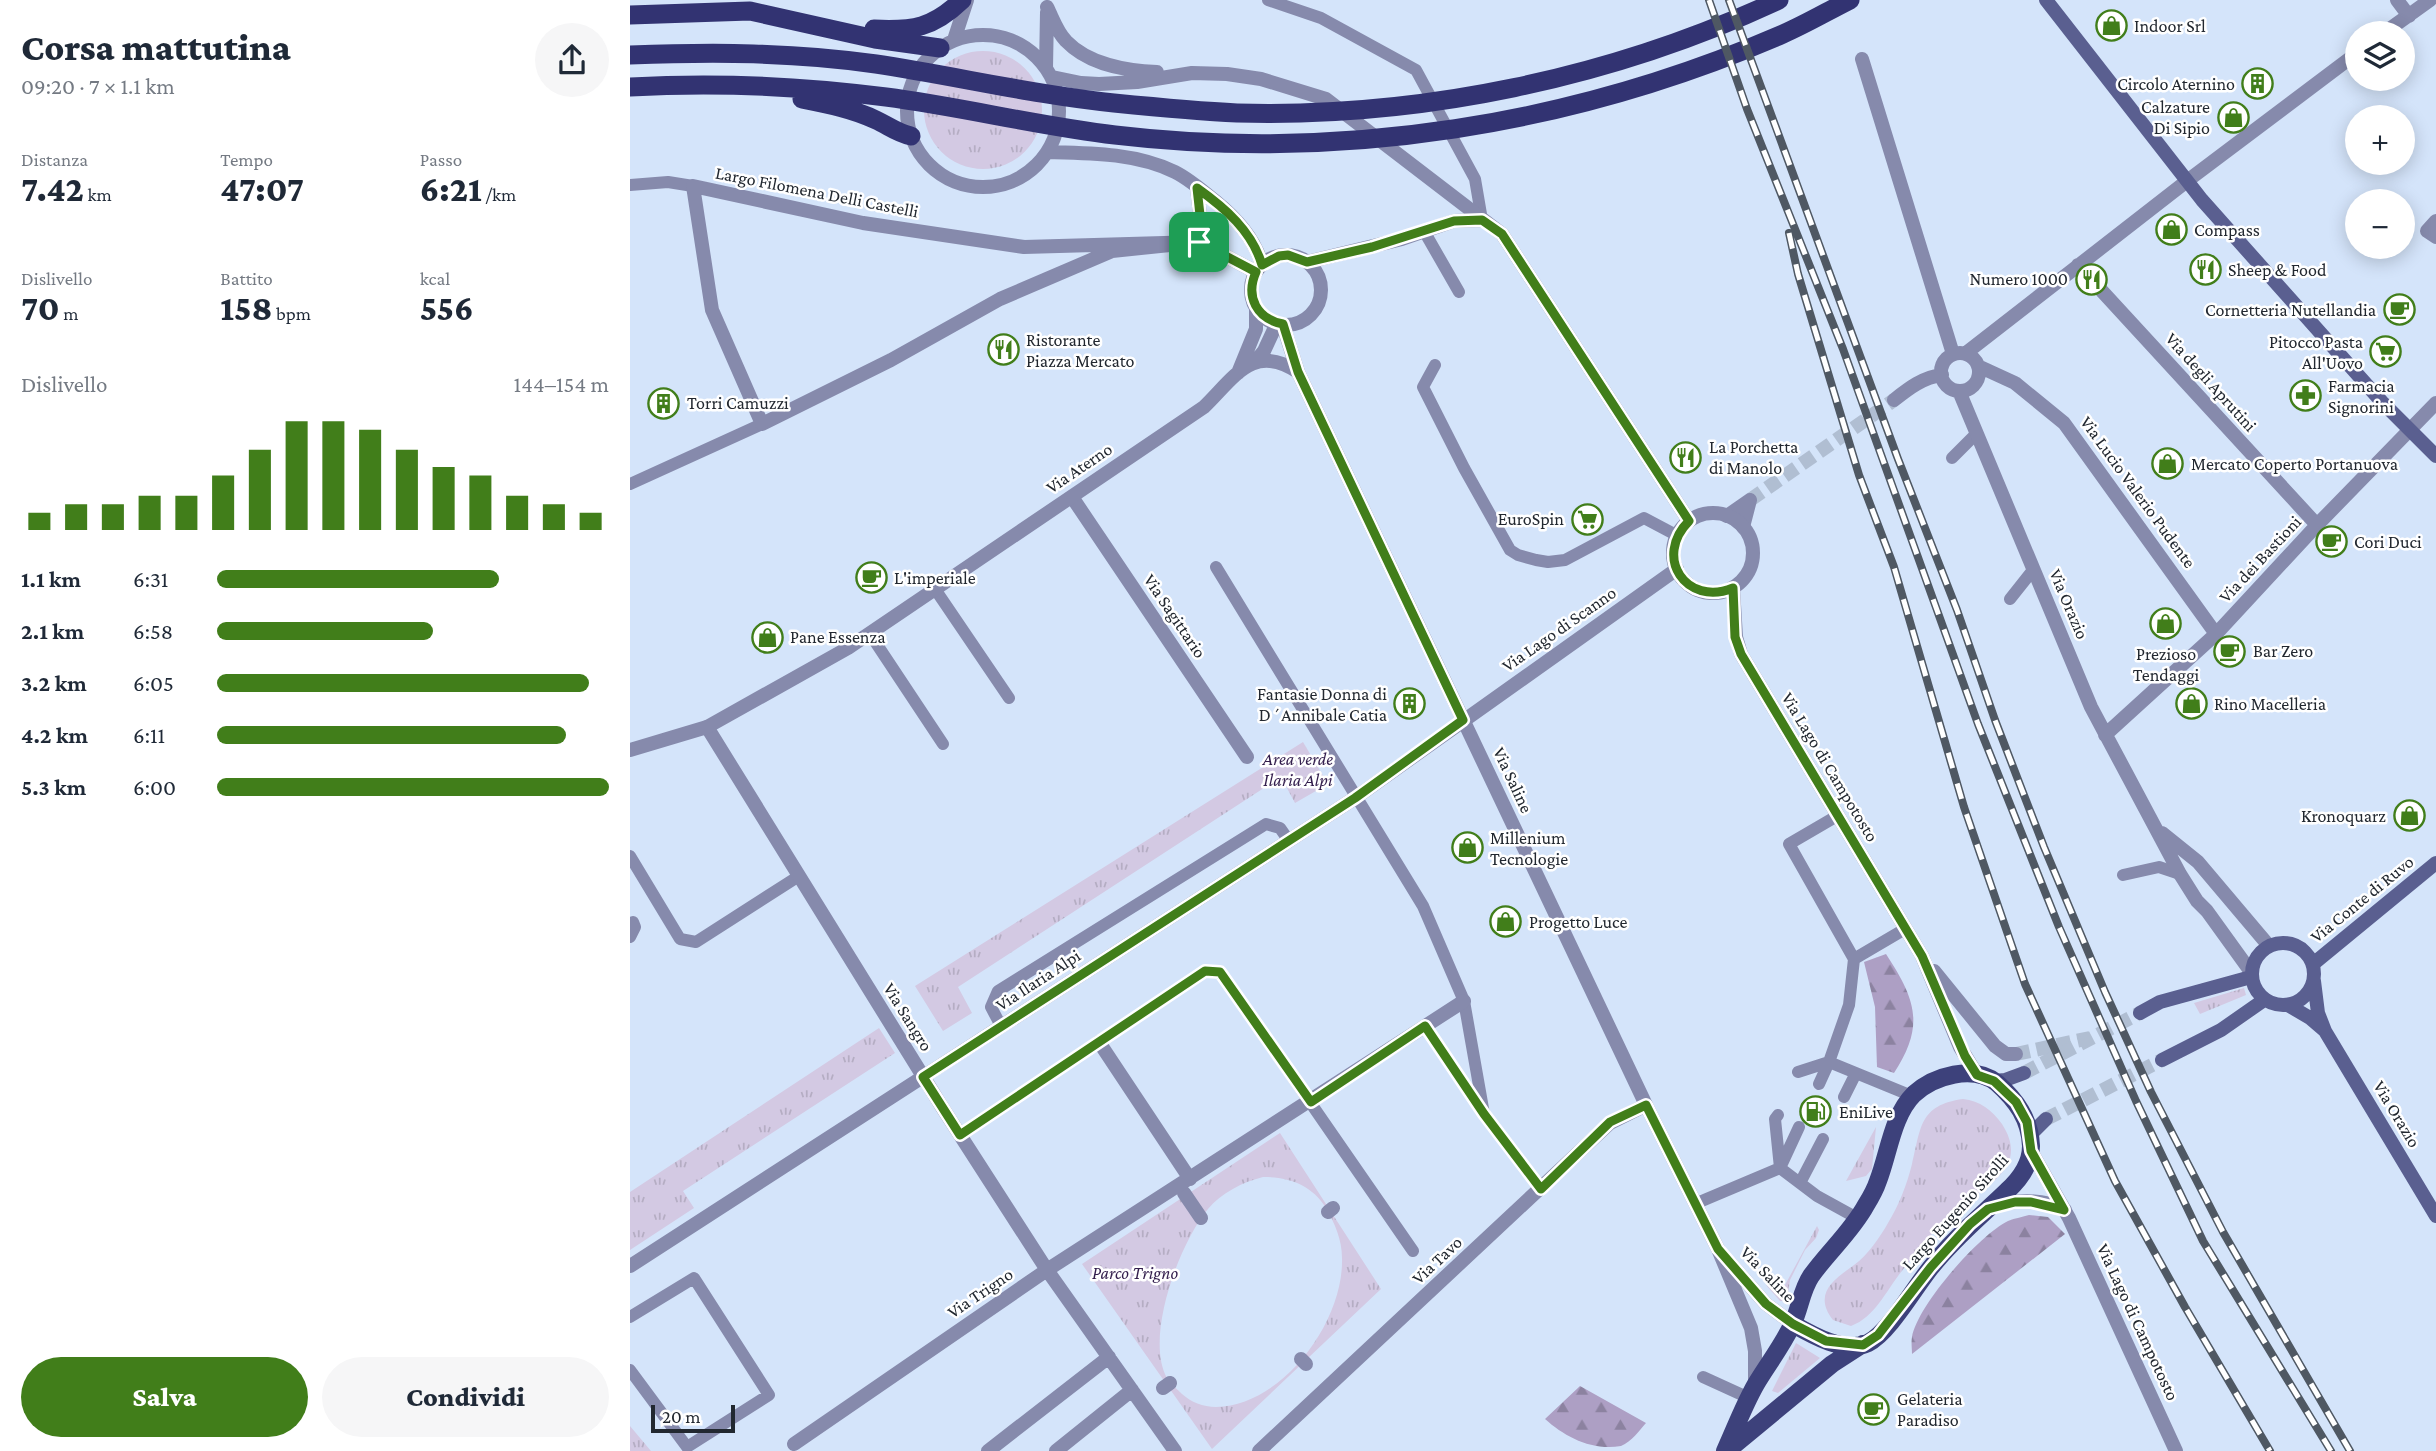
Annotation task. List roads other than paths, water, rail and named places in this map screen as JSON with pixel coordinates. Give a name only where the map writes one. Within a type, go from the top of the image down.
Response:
[{"type":"highway","points":[[813,24],[888,30],[915,29],[939,19],[964,0]]},
{"type":"highway","points":[[630,55],[737,53],[819,57],[1063,96],[1194,110],[1239,113],[1349,110],[1510,88],[1598,67],[1684,39],[1779,0]]},
{"type":"highway","points":[[630,87],[717,84],[803,88],[889,97],[1052,127],[1174,141],[1252,144],[1368,140],[1498,122],[1569,107],[1699,67],[1784,33],[1850,0]]},
{"type":"highway","points":[[630,15],[750,11],[875,39],[947,44]]},
{"type":"highway","points":[[630,98],[663,93],[718,91],[779,94],[858,113],[898,133],[911,136]]},
{"type":"main road","points":[[2046,0],[2187,181],[2382,402],[2436,456]]},
{"type":"main road","name":"Via Conte di Ruvo","points":[[2313,964],[2436,863]]},
{"type":"main road","points":[[2290,943],[2308,955],[2313,964],[2314,981],[2306,996],[2298,1002],[2280,1006],[2264,1000],[2253,986],[2251,975],[2255,958],[2269,946],[2290,943]]},
{"type":"main road","points":[[2140,1013],[2160,1002],[2251,975]]},
{"type":"main road","name":"Via Orazio","points":[[2314,981],[2318,1013],[2325,1031],[2436,1216]]},
{"type":"main road","points":[[2162,1060],[2221,1030],[2264,1000]]},
{"type":"main road","name":"Via Orazio","points":[[2288,1005],[2325,1031]]},
{"type":"main road","points":[[1725,1451],[1752,1393],[1793,1324],[1810,1278],[1857,1218],[1878,1182],[1899,1118],[1912,1097],[1935,1079],[1952,1075],[1986,1078],[2015,1077],[2024,1073]]},
{"type":"main road","points":[[1986,1078],[2016,1102],[2027,1122],[2030,1143]]},
{"type":"main road","points":[[2030,1143],[2046,1119]]},
{"type":"main road","name":"Largo Eugenio Sirolli","points":[[1725,1451],[1832,1364],[1878,1335],[1931,1267],[1970,1224],[2022,1174],[2030,1143]]},
{"type":"main road","points":[[1793,1324],[1826,1341],[1863,1345]]},
{"type":"street","points":[[947,44],[964,0]]},
{"type":"street","points":[[2397,0],[2409,16]]},
{"type":"street","points":[[1047,4],[1049,72]]},
{"type":"street","points":[[1047,4],[1066,41],[1092,58],[1129,70],[1186,74]]},
{"type":"street","points":[[2402,21],[2430,6]]},
{"type":"street","points":[[985,35],[1005,38],[1033,52],[1049,72],[1057,89],[1060,115],[1054,140],[1034,168],[1016,180],[996,186],[975,187],[954,182],[936,170],[921,155],[911,136],[907,114],[909,92],[918,72],[931,55],[947,44],[985,35]]},
{"type":"street","points":[[1862,59],[1959,354]]},
{"type":"street","points":[[1959,354],[1976,360],[1979,372],[1975,384],[1965,391],[1946,384],[1942,375],[1944,363],[2345,62]]},
{"type":"street","points":[[1049,72],[1081,83],[1099,84],[1210,72],[1261,79],[1326,99],[1502,234],[1689,521]]},
{"type":"street","points":[[1048,152],[1097,153],[1137,160],[1176,173],[1227,211],[1258,251],[1259,268],[1251,294],[1262,315],[1280,324],[1291,324],[1306,318],[1317,306],[1320,282],[1307,262],[1288,255],[1269,259],[1259,268]]},
{"type":"street","name":"Largo Filomena Delli Castelli","points":[[761,424],[712,310],[693,186],[863,223],[1024,247],[1199,242],[1259,268]]},
{"type":"street","points":[[761,424],[891,360],[1000,299],[1112,251],[1199,242],[1197,188]]},
{"type":"street","points":[[1307,262],[1372,247],[1454,221],[1482,220]]},
{"type":"street","name":"Via degli Aprutini","points":[[2078,264],[2317,525]]},
{"type":"street","name":"Via Aterno","points":[[1238,373],[1256,329],[1256,308]]},
{"type":"street","name":"Via Aterno","points":[[630,750],[707,727],[870,634],[1204,407],[1238,373],[1255,362],[1280,324]]},
{"type":"street","name":"Via Saline","points":[[1280,324],[1298,372],[1646,1105],[1718,1249],[1754,1338],[1752,1393]]},
{"type":"street","points":[[1255,362],[1274,359],[1286,363],[1298,372]]},
{"type":"street","name":"Via Lucio Valerio Pudente","points":[[1978,366],[2015,383],[2064,423],[2216,634]]},
{"type":"street","points":[[1894,400],[1930,377],[1942,375]]},
{"type":"street","name":"Via Orazio","points":[[1959,391],[2105,735],[2180,874],[2251,975]]},
{"type":"street","name":"Via dei Bastioni","points":[[2105,735],[2216,634],[2436,403]]},
{"type":"street","name":"Via Sagittario","points":[[1072,497],[1247,757]]},
{"type":"street","points":[[1727,516],[1750,500],[1743,527]]},
{"type":"street","points":[[1707,514],[1727,516],[1743,527],[1749,535],[1753,555],[1747,574],[1733,588],[1723,592],[1701,591],[1691,586],[1677,569],[1674,549],[1678,536],[1689,521],[1707,514]]},
{"type":"street","name":"Via Lago di Scanno","points":[[1463,720],[1677,569]]},
{"type":"street","name":"Via Lago di Campotosto","points":[[1733,588],[1735,637],[1741,654],[1905,929],[1922,956],[1995,1046],[2006,1054],[2016,1054]]},
{"type":"street","name":"Via Ilaria Alpi","points":[[630,1266],[1355,798],[1463,720]]},
{"type":"street","name":"Via Sangro","points":[[707,727],[960,1135],[1048,1270],[1175,1451]]},
{"type":"street","name":"Via Orazio","points":[[2155,827],[2198,862],[2269,946]]},
{"type":"street","name":"Via Lago di Campotosto","points":[[1922,956],[1960,1047],[1986,1078]]},
{"type":"street","name":"Via Trigno","points":[[794,1444],[1048,1270],[1187,1186],[1464,1001]]},
{"type":"street","points":[[1100,1042],[1187,1186],[1201,1218]]},
{"type":"street","name":"Via Tavo","points":[[1259,1451],[1610,1122],[1646,1105]]},
{"type":"street","name":"Via Lago di Campotosto","points":[[2030,1143],[2176,1451]]},
{"type":"street","points":[[1988,1209],[2015,1202],[2031,1202],[2064,1210]]},
{"type":"street","name":"Via Saline","points":[[1718,1249],[1766,1304],[1793,1324]]},
{"type":"street","points":[[988,1451],[1109,1357]]},
{"type":"street","points":[[1056,1451],[1132,1390]]},
{"type":"lane","points":[[1268,0],[1321,18],[1416,69],[1475,179],[1482,220]]},
{"type":"lane","points":[[630,185],[668,182],[693,186]]},
{"type":"lane","points":[[1424,232],[1459,292]]},
{"type":"lane","points":[[1435,365],[1423,387],[1510,550],[1536,560],[1565,560],[1644,518],[1678,536]]},
{"type":"lane","points":[[630,484],[761,424]]},
{"type":"lane","points":[[1952,458],[1977,433]]},
{"type":"lane","points":[[1216,567],[1423,906],[1464,1001],[1484,1114]]},
{"type":"lane","points":[[2010,599],[2033,570]]},
{"type":"lane","points":[[936,589],[1009,698]]},
{"type":"lane","points":[[870,634],[943,744]]},
{"type":"lane","points":[[1819,1084],[1849,1005],[1854,959],[1788,844],[1837,816]]},
{"type":"lane","points":[[1001,1026],[991,1007],[998,991],[1266,824],[1280,828],[1289,841]]},
{"type":"lane","points":[[630,856],[680,939],[696,942],[799,876]]},
{"type":"lane","points":[[2123,875],[2159,867],[2180,874]]},
{"type":"lane","points":[[630,937],[635,927],[633,922]]},
{"type":"lane","points":[[1854,959],[1905,929]]},
{"type":"lane","points":[[960,1135],[1205,971],[1220,972],[1413,1251]]},
{"type":"lane","points":[[1425,1026],[1484,1114],[1541,1189]]},
{"type":"lane","points":[[1798,1072],[1829,1062],[1912,1097]]},
{"type":"lane","points":[[1844,1097],[1856,1073]]},
{"type":"lane","points":[[1777,1115],[1780,1168]]},
{"type":"lane","points":[[1697,1203],[1780,1168],[1799,1127]]},
{"type":"lane","points":[[1800,1182],[1823,1139]]},
{"type":"lane","points":[[1780,1168],[1817,1196],[1857,1218]]},
{"type":"lane","points":[[630,1317],[694,1278],[769,1395],[687,1447],[630,1370]]},
{"type":"lane","points":[[1703,1377],[1752,1393]]},
{"type":"tunnel","points":[[1750,500],[1894,400]]},
{"type":"tunnel","points":[[2024,1073],[2140,1013]]},
{"type":"tunnel","points":[[2016,1054],[2090,1038]]},
{"type":"tunnel","points":[[2046,1119],[2162,1060]]},
{"type":"railway","points":[[1709,0],[1747,109],[1843,349],[1978,724],[2059,927],[2136,1101],[2203,1241],[2331,1451]]},
{"type":"railway","points":[[1729,0],[1898,459],[1957,610],[1995,720],[2044,847],[2105,992],[2151,1092],[2223,1232],[2350,1451]]},
{"type":"railway","points":[[1789,233],[1798,274],[1859,475],[1894,567],[1964,807],[2025,984],[2115,1181],[2270,1451]]},
{"type":"place","name":"Indoor Srl","points":[[2111,26]]},
{"type":"place","name":"Circolo Aternino","points":[[2258,84]]},
{"type":"place","name":"Calzature Di Sipio","points":[[2233,117]]},
{"type":"place","name":"Compass","points":[[2171,230]]},
{"type":"place","name":"Sheep & Food","points":[[2205,270]]},
{"type":"place","name":"Numero 1000","points":[[2091,279]]},
{"type":"place","name":"Cornetteria Nutellandia","points":[[2399,310]]},
{"type":"place","name":"Ristorante Piazza Mercato","points":[[1003,350]]},
{"type":"place","name":"Pitocco Pasta All'Uovo","points":[[2386,352]]},
{"type":"place","name":"Farmacia Signorini","points":[[2305,396]]},
{"type":"place","name":"Torri Camuzzi","points":[[664,403]]},
{"type":"place","name":"La Porchetta di Manolo","points":[[1686,457]]},
{"type":"place","name":"Mercato Coperto Portanuova","points":[[2168,464]]},
{"type":"place","name":"EuroSpin","points":[[1587,519]]},
{"type":"place","name":"Cori Duci","points":[[2331,542]]},
{"type":"place","name":"L'imperiale","points":[[871,578]]},
{"type":"place","name":"Prezioso Tendaggi","points":[[2166,624]]},
{"type":"place","name":"Pane Essenza","points":[[767,637]]},
{"type":"place","name":"Bar Zero","points":[[2230,651]]},
{"type":"place","name":"Fantasie Donna di D´Annibale Catia","points":[[1410,704]]},
{"type":"place","name":"Rino Macelleria","points":[[2191,704]]},
{"type":"place","name":"Kronoquarz","points":[[2409,816]]},
{"type":"place","name":"Millenium Tecnologie","points":[[1467,848]]},
{"type":"place","name":"Progetto Luce","points":[[1506,922]]},
{"type":"place","name":"EniLive","points":[[1816,1112]]},
{"type":"place","name":"Gelateria Paradiso","points":[[1874,1409]]},
{"type":"park label","name":"Area verde Ilaria Alpi","points":[[1298,769]]},
{"type":"park label","name":"Parco Trigno","points":[[1135,1273]]}]
